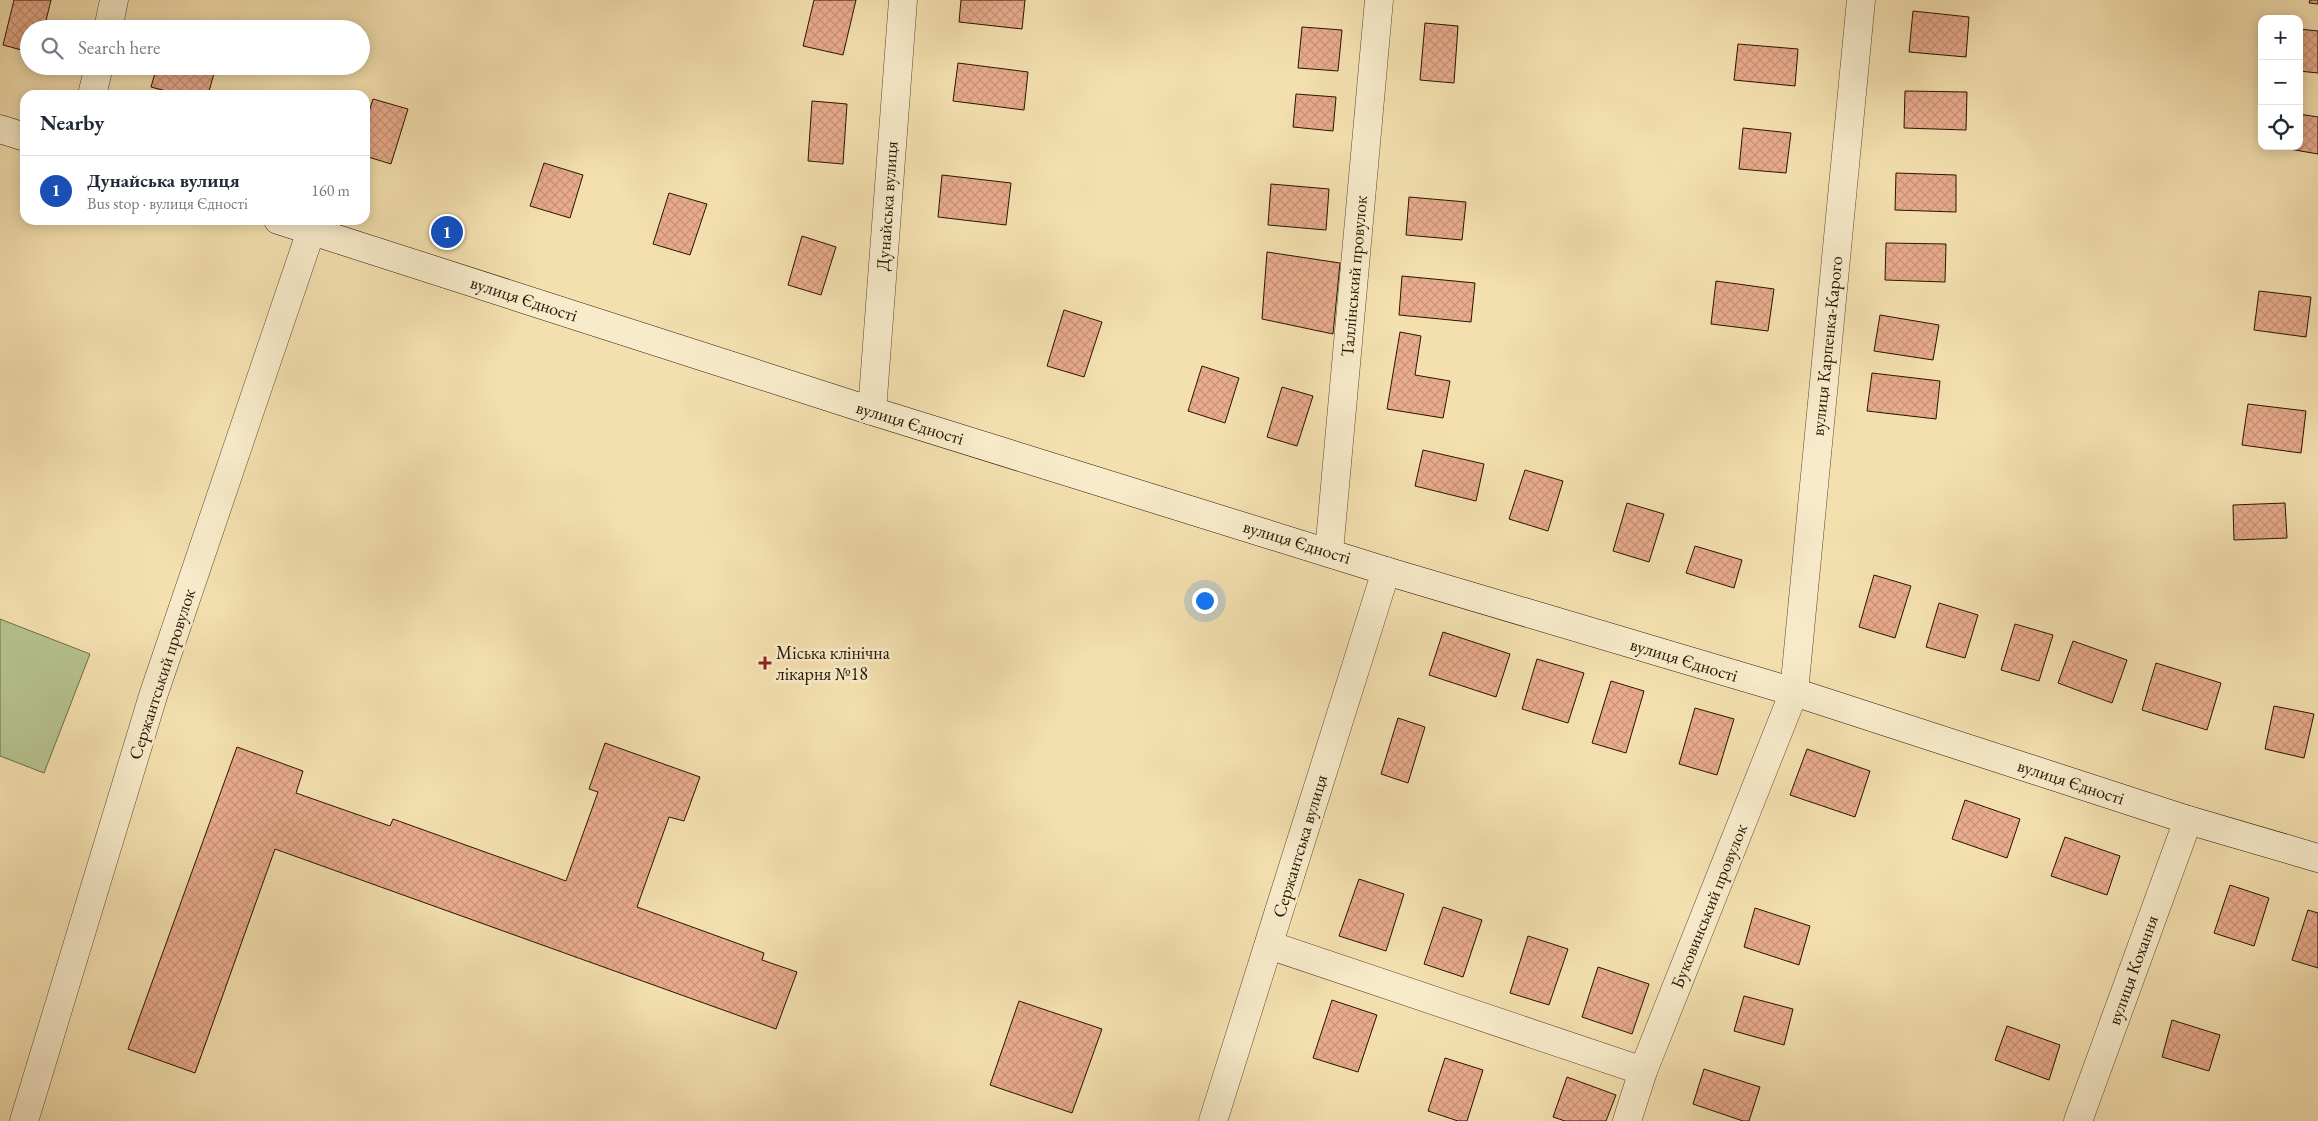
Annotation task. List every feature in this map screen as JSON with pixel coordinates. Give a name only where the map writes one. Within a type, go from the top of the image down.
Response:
[{"type":"street","points":[[110,20],[114,0]]},
{"type":"street","name":"Дунайська вулиця","points":[[872,411],[903,0]]},
{"type":"street","name":"Таллінський провулок","points":[[1329,552],[1379,0]]},
{"type":"street","name":"вулиця Карпенка-Карого","points":[[1794,692],[1861,0]]},
{"type":"street","points":[[93,90],[97,75]]},
{"type":"street","points":[[0,129],[20,135]]},
{"type":"street","name":"вулиця Єдності","points":[[293,225],[872,411],[1386,571],[1794,692],[2188,820],[2318,858]]},
{"type":"street","name":"Сержантський провулок","points":[[24,1121],[153,696],[311,231]]},
{"type":"street","name":"Сержантська вулиця","points":[[1214,1121],[1386,571]]},
{"type":"street","name":"Буковинський провулок","points":[[1628,1121],[1643,1071],[1794,692]]},
{"type":"street","name":"вулиця Кохання","points":[[2078,1121],[2188,820]]},
{"type":"street","points":[[1269,945],[1643,1071]]},
{"type":"green space","points":[[0,619],[90,654],[44,773],[0,756]]},
{"type":"building","points":[[14,0],[51,0],[46,20],[20,20],[20,50],[3,45]]},
{"type":"building","points":[[814,0],[856,0],[843,55],[803,46]]},
{"type":"building","points":[[961,0],[1025,0],[1022,29],[959,22]]},
{"type":"building","points":[[2310,0],[2318,0],[2318,4],[2309,3]]},
{"type":"building","points":[[1913,11],[1969,17],[1966,57],[1909,52]]},
{"type":"building","points":[[1425,23],[1458,26],[1454,83],[1420,80]]},
{"type":"building","points":[[1302,27],[1342,30],[1338,71],[1298,68]]},
{"type":"building","points":[[2303,29],[2318,31],[2318,73],[2303,71]]},
{"type":"building","points":[[1738,44],[1798,49],[1795,86],[1734,80]]},
{"type":"building","points":[[958,63],[1028,72],[1024,110],[953,101]]},
{"type":"building","points":[[154,75],[214,75],[209,90],[162,90],[151,87]]},
{"type":"building","points":[[1905,91],[1967,92],[1966,130],[1904,128]]},
{"type":"building","points":[[1296,94],[1336,97],[1333,131],[1293,127]]},
{"type":"building","points":[[373,99],[408,109],[391,164],[370,158],[370,108]]},
{"type":"building","points":[[812,101],[847,104],[843,164],[808,161]]},
{"type":"building","points":[[2303,115],[2318,117],[2318,154],[2295,150],[2303,150]]},
{"type":"building","points":[[1743,128],[1791,133],[1786,173],[1739,169]]},
{"type":"building","points":[[544,163],[583,175],[570,218],[530,206]]},
{"type":"building","points":[[1896,173],[1956,175],[1956,212],[1895,210]]},
{"type":"building","points":[[942,175],[1011,183],[1006,225],[938,217]]},
{"type":"building","points":[[1271,184],[1329,189],[1326,230],[1268,225]]},
{"type":"building","points":[[669,193],[707,204],[690,255],[653,244]]},
{"type":"building","points":[[1409,197],[1466,202],[1462,240],[1406,235]]},
{"type":"building","points":[[802,236],[836,247],[821,295],[788,285]]},
{"type":"building","points":[[1886,243],[1946,244],[1945,282],[1885,280]]},
{"type":"building","points":[[1267,252],[1340,263],[1333,334],[1262,319]]},
{"type":"building","points":[[1402,276],[1475,283],[1471,322],[1399,315]]},
{"type":"building","points":[[1716,281],[1774,289],[1768,331],[1711,324]]},
{"type":"building","points":[[2259,291],[2311,297],[2306,337],[2254,330]]},
{"type":"building","points":[[1064,310],[1102,322],[1084,377],[1047,366]]},
{"type":"building","points":[[1880,315],[1939,325],[1933,360],[1874,351]]},
{"type":"building","points":[[1400,332],[1421,336],[1415,375],[1450,381],[1443,418],[1387,409]]},
{"type":"building","points":[[1202,366],[1239,378],[1225,423],[1188,411]]},
{"type":"building","points":[[1872,373],[1940,381],[1936,419],[1867,411]]},
{"type":"building","points":[[1282,387],[1313,396],[1297,446],[1267,437]]},
{"type":"building","points":[[2248,404],[2306,411],[2301,453],[2242,445]]},
{"type":"building","points":[[1423,450],[1484,464],[1476,501],[1415,486]]},
{"type":"building","points":[[1525,470],[1563,481],[1548,531],[1509,519]]},
{"type":"building","points":[[1627,503],[1664,514],[1649,562],[1613,551]]},
{"type":"building","points":[[2285,503],[2287,538],[2234,540],[2233,505]]},
{"type":"building","points":[[1695,546],[1742,560],[1734,588],[1686,573]]},
{"type":"building","points":[[1874,575],[1911,586],[1895,638],[1859,627]]},
{"type":"building","points":[[1939,603],[1978,615],[1965,658],[1926,647]]},
{"type":"building","points":[[2015,624],[2053,635],[2039,681],[2001,670]]},
{"type":"building","points":[[1443,632],[1510,654],[1496,697],[1429,675]]},
{"type":"building","points":[[2073,641],[2127,660],[2112,703],[2058,683]]},
{"type":"building","points":[[1537,659],[1584,673],[1568,723],[1522,709]]},
{"type":"building","points":[[2156,663],[2221,683],[2207,730],[2142,710]]},
{"type":"building","points":[[1611,681],[1644,691],[1626,753],[1592,743]]},
{"type":"building","points":[[2274,706],[2314,714],[2304,758],[2265,749]]},
{"type":"building","points":[[1695,708],[1734,719],[1717,775],[1679,764]]},
{"type":"building","points":[[1398,718],[1425,727],[1408,783],[1381,774]]},
{"type":"building","points":[[605,743],[700,777],[684,821],[669,817],[637,907],[764,953],[762,960],[797,972],[776,1029],[275,849],[195,1073],[128,1049],[237,747],[303,771],[296,793],[390,826],[393,819],[566,881],[598,792],[589,789]]},
{"type":"building","points":[[1807,749],[1870,771],[1855,817],[1790,795]]},
{"type":"building","points":[[1965,800],[2020,819],[2007,858],[1952,839]]},
{"type":"building","points":[[2065,837],[2120,856],[2107,895],[2051,876]]},
{"type":"building","points":[[1359,879],[1404,894],[1386,951],[1339,936]]},
{"type":"building","points":[[2230,885],[2269,898],[2254,946],[2214,933]]},
{"type":"building","points":[[1443,907],[1482,920],[1463,977],[1424,964]]},
{"type":"building","points":[[1755,908],[1810,926],[1799,965],[1744,947]]},
{"type":"building","points":[[2308,910],[2318,913],[2318,968],[2292,960]]},
{"type":"building","points":[[1528,936],[1568,949],[1549,1005],[1510,993]]},
{"type":"building","points":[[1598,967],[1649,984],[1632,1034],[1582,1017]]},
{"type":"building","points":[[1744,996],[1793,1009],[1784,1045],[1734,1031]]},
{"type":"building","points":[[1332,1000],[1377,1015],[1358,1072],[1313,1058]]},
{"type":"building","points":[[1019,1001],[1102,1029],[1072,1113],[990,1085]]},
{"type":"building","points":[[2172,1020],[2220,1035],[2209,1071],[2162,1057]]},
{"type":"building","points":[[2007,1026],[2060,1045],[2049,1080],[1995,1060]]},
{"type":"building","points":[[1445,1058],[1483,1070],[1467,1121],[1458,1121],[1428,1111]]},
{"type":"building","points":[[1704,1069],[1760,1087],[1749,1121],[1743,1121],[1693,1104]]},
{"type":"building","points":[[1567,1077],[1616,1095],[1606,1121],[1565,1121],[1553,1117]]},
{"type":"place","name":"Дунайська вулиця","points":[[447,232]]},
{"type":"place","name":"Міська клінічна лікарня №18","points":[[765,663]]}]
